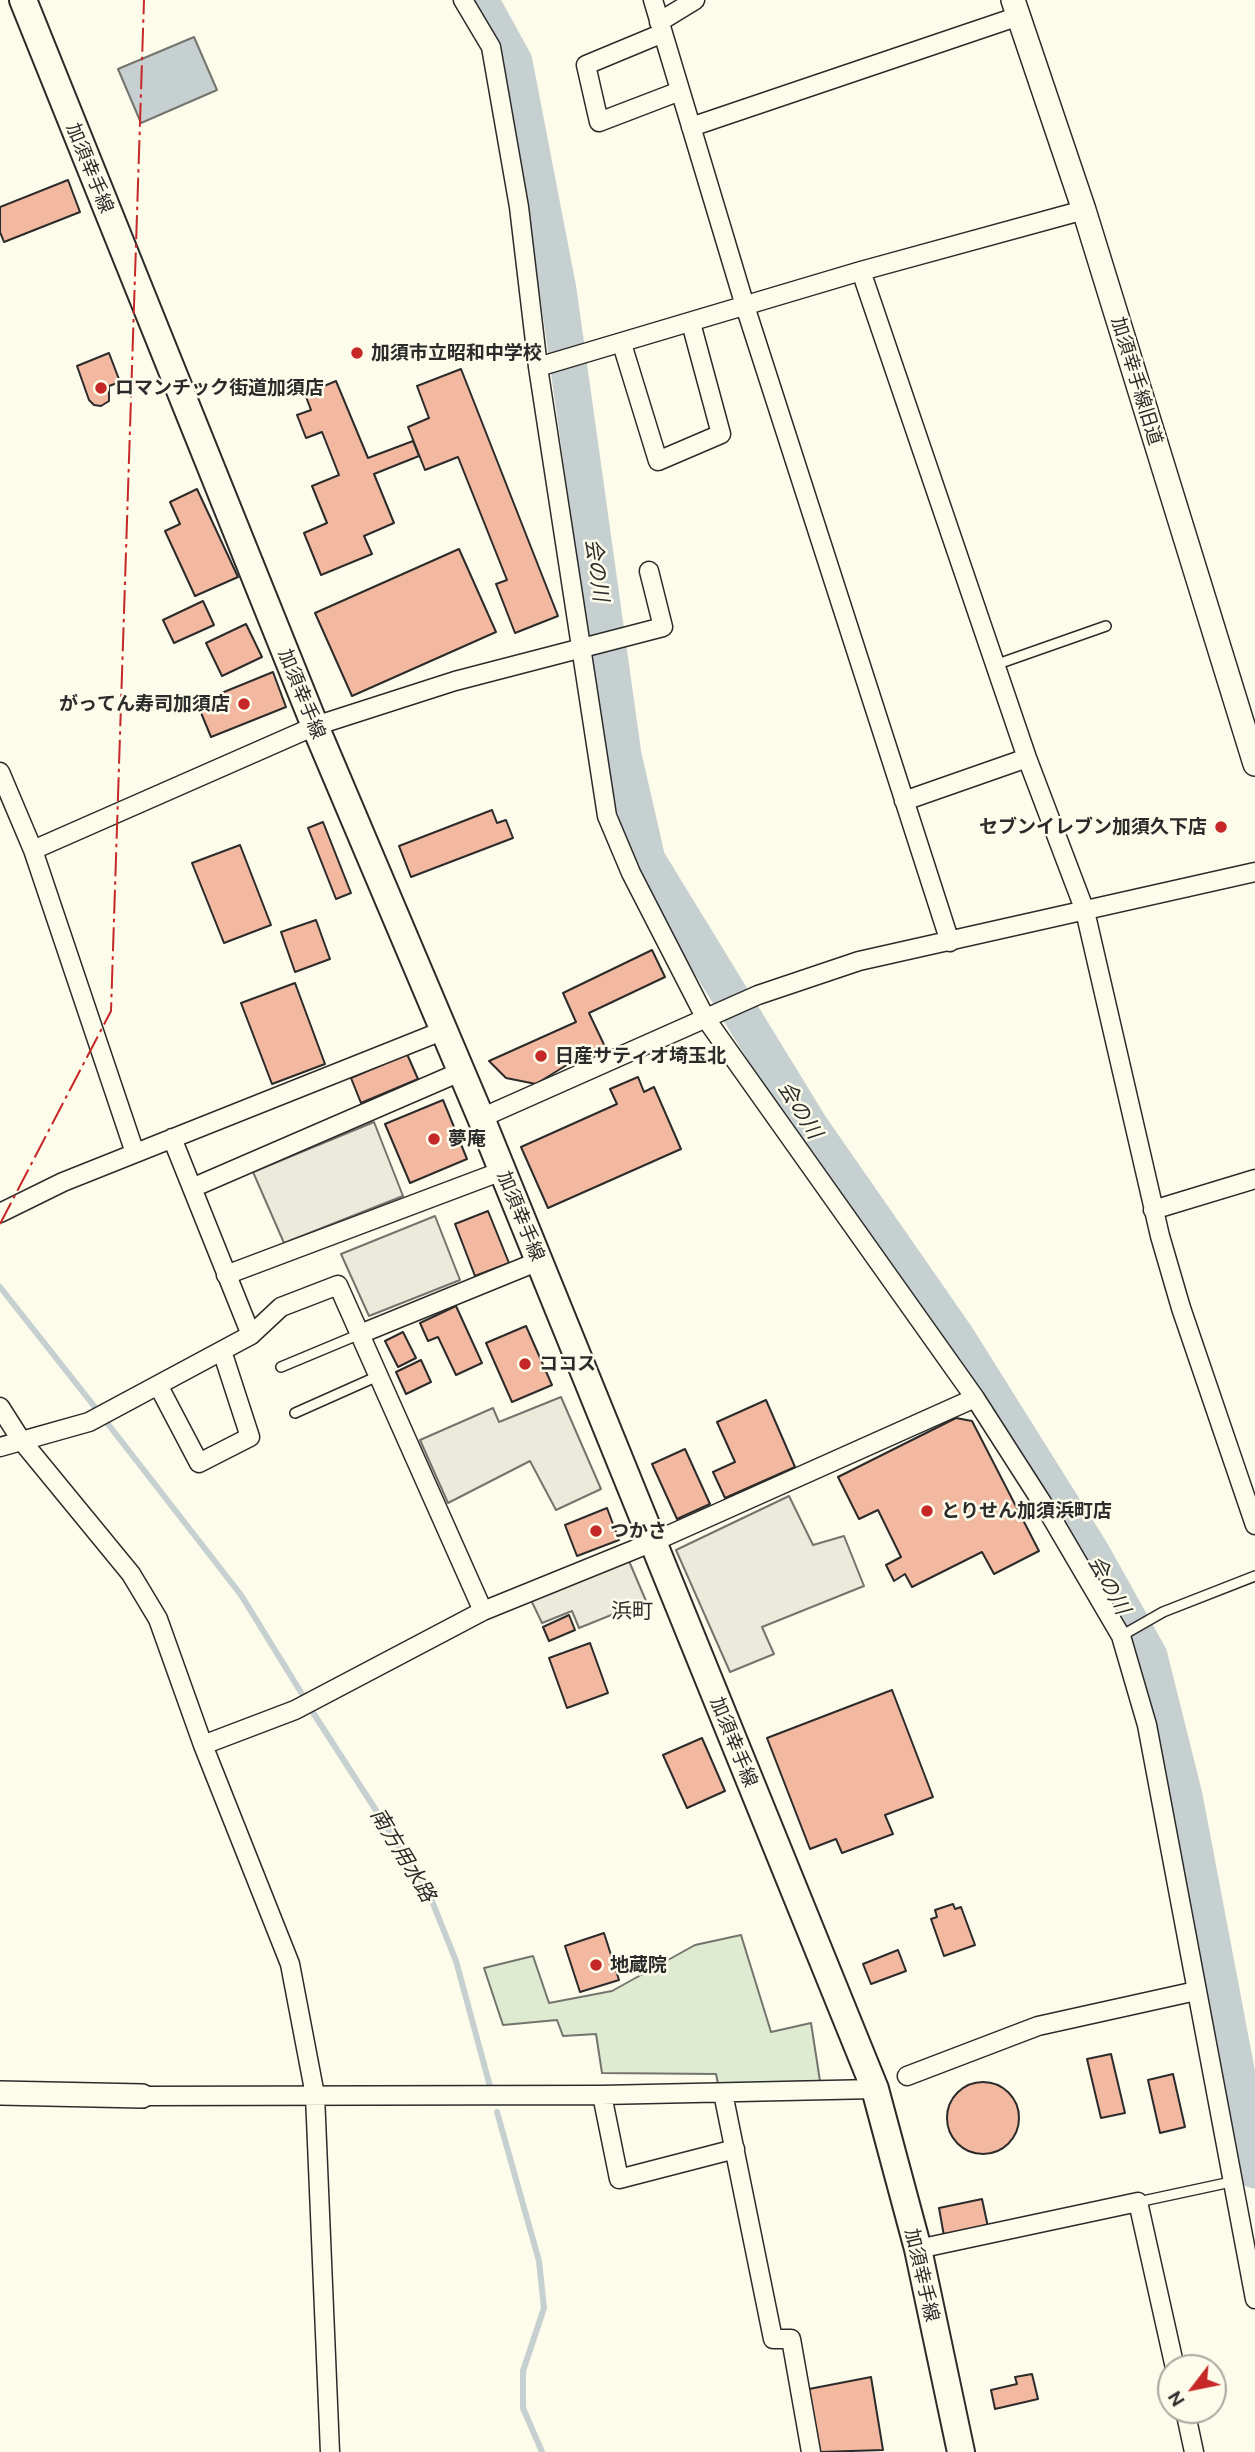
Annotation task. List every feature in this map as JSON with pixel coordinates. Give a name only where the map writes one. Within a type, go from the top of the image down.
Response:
[{"type":"main road","name":"加須幸手線","points":[[23,0],[315,726],[481,1118],[875,2089],[918,2249],[961,2452]]},
{"type":"street","points":[[463,0],[491,47],[519,207],[538,367],[607,816],[631,873],[713,1017],[975,1398],[1050,1516],[1121,1636],[1147,1725],[1255,2299]]},
{"type":"street","points":[[653,0],[745,306],[950,942]]},
{"type":"street","points":[[680,91],[599,122],[586,65],[661,28],[695,0]]},
{"type":"street","points":[[691,127],[1016,8]]},
{"type":"street","name":"加須幸手線旧道","points":[[1016,8],[1084,209],[1255,764]]},
{"type":"street","points":[[538,367],[861,271],[1084,209]]},
{"type":"street","points":[[861,271],[1027,758],[1085,911],[1153,1210],[1181,1308],[1255,1525]]},
{"type":"street","points":[[622,344],[658,461],[721,434],[691,323]]},
{"type":"street","points":[[33,850],[315,726],[455,681],[663,626],[649,571]]},
{"type":"street","points":[[904,801],[1027,758]]},
{"type":"street","points":[[0,772],[33,850],[135,1153]]},
{"type":"street","points":[[481,1118],[758,995],[859,961],[1255,872]]},
{"type":"street","points":[[0,1213],[62,1182],[442,1031]]},
{"type":"street","points":[[192,1188],[460,1072]]},
{"type":"street","points":[[172,1138],[251,1335]]},
{"type":"street","points":[[226,1275],[502,1171]]},
{"type":"street","points":[[1153,1210],[1255,1180]]},
{"type":"street","points":[[360,1334],[539,1261]]},
{"type":"street","points":[[0,1447],[89,1422],[251,1335],[281,1307],[338,1285],[483,1611]]},
{"type":"street","points":[[159,1385],[199,1463],[250,1437],[222,1351]]},
{"type":"street","points":[[203,1745],[295,1710],[483,1611],[653,1542],[975,1398]]},
{"type":"street","points":[[0,1407],[21,1440],[131,1574],[158,1619],[203,1745],[290,1964],[315,2095],[330,2452]]},
{"type":"street","points":[[906,2076],[1038,2026],[1196,1991]]},
{"type":"street","points":[[0,2093],[142,2096],[602,2095],[875,2089]]},
{"type":"street","points":[[723,2093],[773,2339],[790,2339],[811,2452]]},
{"type":"street","points":[[602,2095],[619,2179],[735,2149]]},
{"type":"street","points":[[918,2249],[1138,2202],[1172,2354]]},
{"type":"street","points":[[1188,2424],[1194,2452]]},
{"type":"lane","points":[[995,665],[1106,626]]},
{"type":"lane","points":[[281,1367],[360,1334]]},
{"type":"lane","points":[[295,1413],[378,1376]]},
{"type":"lane","points":[[1121,1636],[1163,1612],[1255,1576]]},
{"type":"lane","points":[[1138,2202],[1231,2182]]},
{"type":"green space","points":[[741,1935],[771,2032],[811,2023],[820,2081],[718,2084],[716,2074],[602,2073],[596,2034],[563,2036],[557,2020],[503,2025],[484,1968],[533,1956],[549,2003],[612,1991],[695,1945]]},
{"type":"shaded area","points":[[194,37],[217,90],[141,123],[118,69]]},
{"type":"shaded area","points":[[374,1122],[403,1196],[284,1243],[253,1172]]},
{"type":"shaded area","points":[[435,1216],[460,1280],[369,1316],[341,1254]]},
{"type":"shaded area","points":[[561,1397],[601,1489],[556,1510],[530,1461],[448,1503],[420,1440],[493,1408],[499,1422]]},
{"type":"shaded area","points":[[789,1496],[813,1545],[844,1536],[864,1586],[762,1627],[774,1654],[730,1672],[676,1550]]},
{"type":"shaded area","points":[[629,1561],[646,1601],[579,1628],[572,1611],[542,1623],[531,1600]]},
{"type":"building","points":[[68,180],[80,212],[4,242],[0,232],[0,207]]},
{"type":"building","points":[[109,353],[120,382],[109,386],[109,401],[101,406],[94,405],[89,400],[77,366]]},
{"type":"building","points":[[461,369],[558,616],[515,633],[496,584],[507,580],[458,457],[425,470],[408,427],[429,418],[417,386]]},
{"type":"building","points":[[336,381],[368,458],[413,441],[419,456],[374,474],[394,523],[364,536],[372,554],[321,575],[304,533],[327,523],[312,486],[339,475],[322,432],[306,438],[297,415],[311,410],[305,394]]},
{"type":"building","points":[[197,489],[238,577],[195,596],[165,531],[180,524],[170,502]]},
{"type":"building","points":[[459,549],[496,632],[352,696],[315,613]]},
{"type":"building","points":[[203,601],[214,625],[174,643],[163,620]]},
{"type":"building","points":[[246,624],[262,657],[222,676],[206,643]]},
{"type":"building","points":[[273,672],[286,707],[211,737],[197,703]]},
{"type":"building","points":[[492,810],[497,823],[506,820],[513,838],[411,877],[399,846]]},
{"type":"building","points":[[323,822],[351,893],[336,899],[308,828]]},
{"type":"building","points":[[240,845],[271,925],[224,943],[192,863]]},
{"type":"building","points":[[316,920],[330,959],[295,972],[281,932]]},
{"type":"building","points":[[652,950],[665,977],[589,1013],[608,1053],[587,1063],[570,1063],[536,1084],[506,1078],[489,1061],[576,1022],[563,993]]},
{"type":"building","points":[[295,983],[325,1064],[272,1084],[241,1003]]},
{"type":"building","points":[[407,1054],[418,1079],[361,1103],[351,1078]]},
{"type":"building","points":[[638,1077],[644,1092],[654,1087],[681,1149],[548,1208],[521,1147],[617,1104],[610,1089]]},
{"type":"building","points":[[443,1100],[467,1159],[410,1183],[385,1124]]},
{"type":"building","points":[[488,1211],[509,1263],[475,1276],[455,1224]]},
{"type":"building","points":[[456,1306],[482,1363],[456,1375],[438,1337],[428,1341],[420,1323]]},
{"type":"building","points":[[526,1326],[552,1385],[512,1402],[486,1343]]},
{"type":"building","points":[[403,1332],[416,1358],[398,1367],[385,1341]]},
{"type":"building","points":[[421,1360],[431,1382],[406,1394],[396,1372]]},
{"type":"building","points":[[766,1400],[795,1467],[725,1498],[713,1472],[735,1462],[717,1422]]},
{"type":"building","points":[[956,1418],[972,1421],[1039,1551],[994,1574],[982,1552],[912,1587],[905,1574],[894,1581],[886,1565],[901,1557],[878,1510],[859,1519],[838,1477]]},
{"type":"building","points":[[685,1449],[710,1504],[677,1519],[652,1464]]},
{"type":"building","points":[[607,1508],[619,1540],[577,1556],[565,1525]]},
{"type":"building","points":[[569,1615],[575,1630],[549,1641],[543,1627]]},
{"type":"building","points":[[590,1643],[608,1693],[567,1708],[549,1658]]},
{"type":"building","points":[[892,1690],[933,1797],[885,1815],[893,1834],[842,1853],[836,1839],[810,1849],[767,1738]]},
{"type":"building","points":[[702,1738],[725,1791],[687,1808],[663,1755]]},
{"type":"building","points":[[953,1904],[955,1909],[961,1907],[975,1945],[944,1956],[931,1919],[937,1917],[935,1910]]},
{"type":"building","points":[[604,1933],[619,1980],[580,1992],[565,1946]]},
{"type":"building","points":[[898,1950],[906,1971],[871,1984],[863,1964]]},
{"type":"building","points":[[1111,2054],[1125,2113],[1101,2118],[1087,2059]]},
{"type":"building","points":[[1173,2074],[1185,2127],[1160,2133],[1148,2080]]},
{"type":"building","points":[[983,2082],[1003,2088],[1013,2098],[1019,2118],[1013,2138],[1003,2148],[983,2154],[963,2148],[953,2138],[947,2118],[953,2098],[963,2088]]},
{"type":"building","points":[[982,2199],[988,2227],[944,2236],[939,2208]]},
{"type":"building","points":[[1032,2374],[1038,2399],[995,2409],[991,2390],[1017,2384],[1015,2377]]},
{"type":"building","points":[[871,2377],[883,2450],[820,2452],[809,2389]]},
{"type":"waterway","name":"会の川","points":[[480,0],[514,62],[558,290],[623,755],[647,860],[809,1125],[957,1338],[1091,1552],[1149,1656],[1184,1796],[1255,2170]]},
{"type":"waterway","name":"南方用水路","points":[[0,1287],[98,1411]]},
{"type":"waterway","name":"南方用水路","points":[[108,1424],[241,1595],[302,1694]]},
{"type":"waterway","name":"南方用水路","points":[[312,1711],[428,1891],[456,1961],[491,2090]]},
{"type":"waterway","name":"南方用水路","points":[[497,2112],[539,2261],[544,2308],[523,2371],[523,2408],[542,2452]]},
{"type":"power","points":[[0,1224],[111,1011],[144,0]]},
{"type":"place","name":"加須市立昭和中学校","points":[[357,353]]},
{"type":"place","name":"ロマンチック街道加須店","points":[[101,388]]},
{"type":"place","name":"がってん寿司加須店","points":[[244,704]]},
{"type":"place","name":"セブンイレブン加須久下店","points":[[1221,827]]},
{"type":"place","name":"日産サティオ埼玉北","points":[[541,1056]]},
{"type":"place","name":"夢庵","points":[[434,1139]]},
{"type":"place","name":"ココス","points":[[525,1364]]},
{"type":"place","name":"とりせん加須浜町店","points":[[927,1511]]},
{"type":"place","name":"つかさ","points":[[596,1531]]},
{"type":"place","name":"地蔵院","points":[[596,1965]]},
{"type":"district","name":"浜町","points":[[632,1611]]}]
